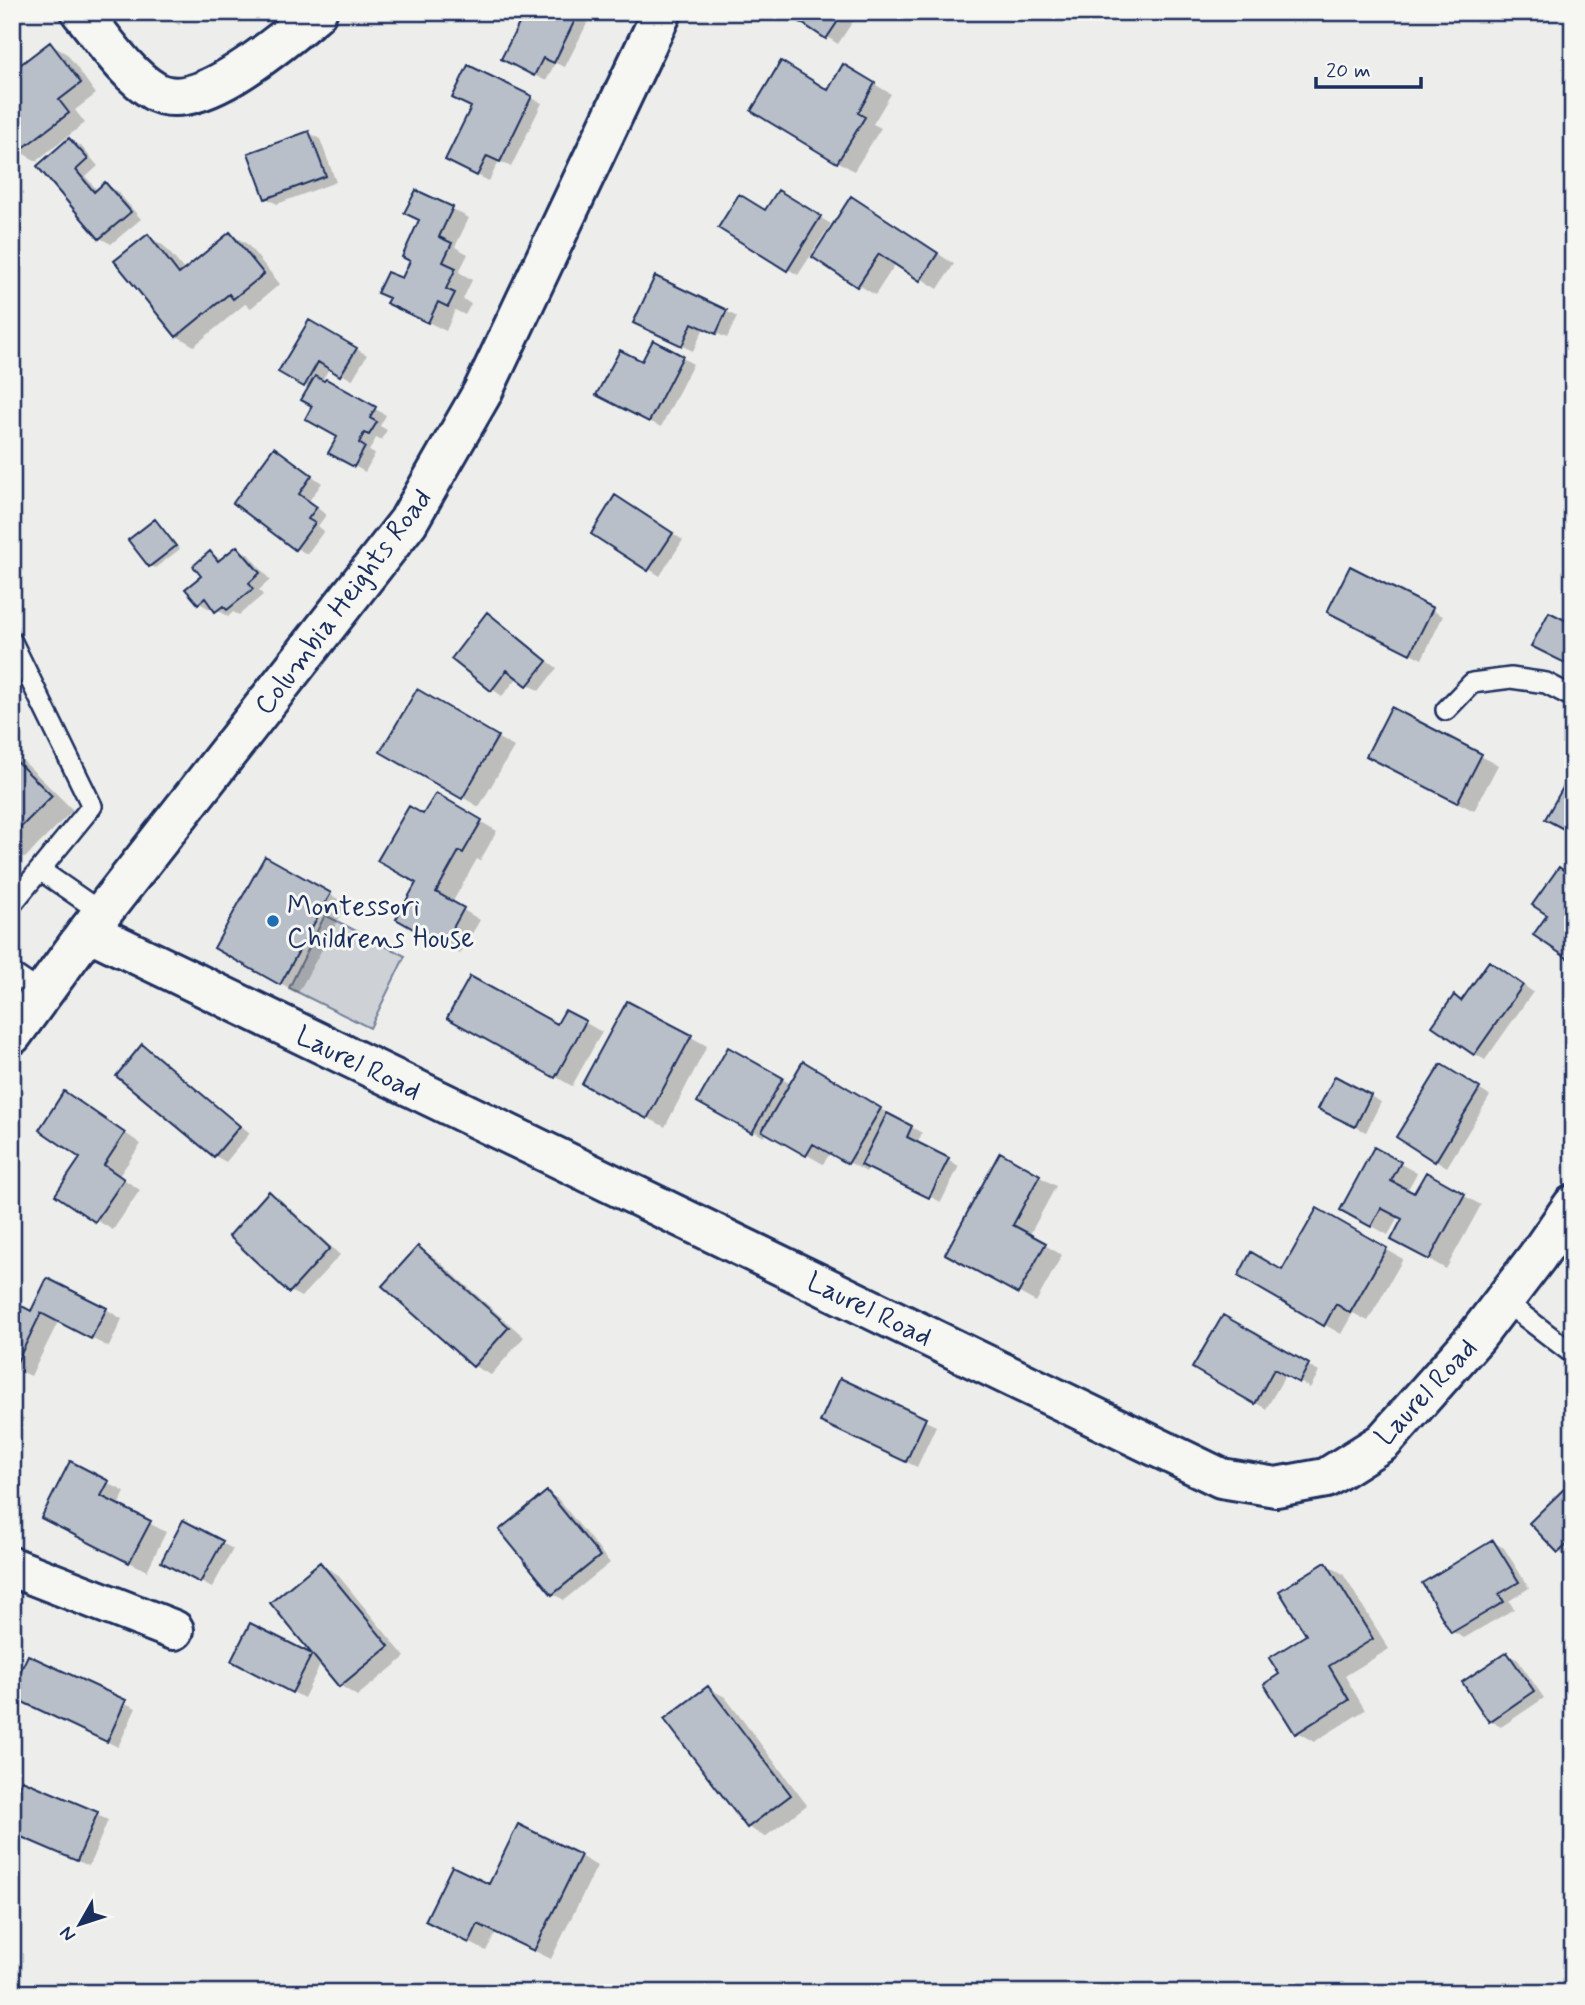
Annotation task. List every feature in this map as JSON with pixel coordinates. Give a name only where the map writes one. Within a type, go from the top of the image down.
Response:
[{"type":"street","points":[[81,12],[138,79],[157,93],[185,96],[217,85],[254,63],[317,12]]},
{"type":"street","name":"Columbia Heights Road","points":[[12,1035],[27,983],[95,922],[408,523],[482,393],[662,12]]},
{"type":"street","name":"Laurel Road","points":[[95,922],[1221,1478],[1276,1487],[1326,1478],[1383,1442],[1476,1337],[1573,1205]]},
{"type":"street","points":[[12,1567],[174,1630]]},
{"type":"lane","points":[[12,642],[92,806],[12,904]]},
{"type":"lane","points":[[1446,710],[1472,683],[1511,678],[1546,683],[1573,697]]},
{"type":"lane","points":[[40,870],[95,922]]},
{"type":"lane","points":[[1503,1300],[1573,1354]]},
{"type":"shaded area","points":[[325,915],[405,956],[370,1028],[289,988]]},
{"type":"building","points":[[525,12],[579,12],[554,63],[543,58],[534,76],[501,59]]},
{"type":"building","points":[[785,12],[844,12],[826,39]]},
{"type":"building","points":[[50,42],[81,83],[59,100],[69,113],[18,152],[12,145],[12,71]]},
{"type":"building","points":[[781,61],[828,90],[843,64],[875,83],[858,113],[865,117],[837,163],[751,111]]},
{"type":"building","points":[[468,65],[532,96],[500,162],[487,156],[477,176],[445,160],[471,107],[452,98]]},
{"type":"building","points":[[309,131],[326,176],[265,199],[248,153]]},
{"type":"building","points":[[69,138],[88,159],[76,170],[94,192],[105,182],[131,212],[99,239],[37,166]]},
{"type":"building","points":[[416,190],[453,207],[439,237],[452,243],[443,262],[456,268],[446,289],[455,293],[448,307],[438,302],[428,323],[386,303],[389,298],[377,293],[387,272],[402,278],[410,261],[402,257],[419,220],[404,213]]},
{"type":"building","points":[[778,190],[821,216],[787,271],[718,228],[739,194],[765,210]]},
{"type":"building","points":[[851,196],[938,253],[920,281],[879,254],[857,287],[812,257]]},
{"type":"building","points":[[230,232],[264,274],[233,299],[229,294],[176,337],[114,261],[148,234],[179,274]]},
{"type":"building","points":[[655,276],[727,310],[716,334],[692,323],[682,346],[633,323]]},
{"type":"building","points":[[309,320],[357,348],[340,376],[318,362],[304,387],[278,372]]},
{"type":"building","points":[[653,340],[683,356],[649,422],[596,395],[620,350],[642,361]]},
{"type":"building","points":[[315,376],[324,381],[326,379],[376,407],[370,418],[377,422],[369,435],[364,433],[359,443],[365,447],[354,467],[328,453],[337,437],[305,419],[312,406],[301,400]]},
{"type":"building","points":[[274,447],[312,475],[299,494],[317,507],[308,519],[315,523],[295,550],[233,503]]},
{"type":"building","points":[[615,495],[673,533],[648,571],[591,534]]},
{"type":"building","points":[[155,519],[176,546],[149,567],[128,540]]},
{"type":"building","points":[[237,546],[260,573],[249,583],[253,589],[227,610],[223,606],[215,612],[205,598],[198,604],[185,589],[201,576],[193,566],[210,551],[218,561]]},
{"type":"building","points":[[1350,566],[1433,608],[1410,654],[1327,612]]},
{"type":"building","points":[[487,612],[547,661],[527,686],[507,670],[491,691],[451,659]]},
{"type":"building","points":[[1549,612],[1573,624],[1573,667],[1531,646]]},
{"type":"building","points":[[417,689],[498,736],[462,799],[380,752]]},
{"type":"building","points":[[1391,707],[1482,754],[1457,803],[1366,756]]},
{"type":"building","points":[[12,757],[52,796],[12,836]]},
{"type":"building","points":[[1573,770],[1573,834],[1545,819]]},
{"type":"building","points":[[436,793],[482,820],[463,853],[459,851],[436,892],[464,908],[443,946],[396,919],[416,883],[377,861],[409,806],[423,814]]},
{"type":"building","name":"Montessori Childrens House","points":[[265,856],[331,893],[280,985],[214,948]]},
{"type":"building","points":[[1559,867],[1573,877],[1573,962],[1533,935],[1547,915],[1532,905]]},
{"type":"building","points":[[1489,961],[1523,985],[1474,1055],[1432,1026],[1454,995],[1461,1001]]},
{"type":"building","points":[[470,976],[557,1024],[565,1010],[586,1021],[555,1078],[447,1018]]},
{"type":"building","points":[[627,1001],[692,1035],[647,1119],[582,1084]]},
{"type":"building","points":[[142,1044],[240,1126],[214,1157],[116,1076]]},
{"type":"building","points":[[728,1047],[783,1078],[752,1133],[697,1102]]},
{"type":"building","points":[[803,1061],[881,1108],[848,1164],[813,1144],[806,1156],[762,1131]]},
{"type":"building","points":[[1441,1064],[1480,1088],[1435,1162],[1396,1137]]},
{"type":"building","points":[[1335,1076],[1371,1095],[1355,1127],[1318,1109]]},
{"type":"building","points":[[64,1091],[125,1133],[104,1165],[124,1179],[95,1222],[55,1195],[80,1158],[39,1130]]},
{"type":"building","points":[[887,1113],[912,1126],[907,1137],[949,1158],[929,1198],[861,1165]]},
{"type":"building","points":[[1374,1147],[1401,1162],[1391,1181],[1414,1193],[1426,1172],[1465,1194],[1429,1260],[1391,1240],[1402,1219],[1381,1208],[1371,1227],[1340,1210]]},
{"type":"building","points":[[1000,1152],[1040,1175],[1013,1225],[1046,1243],[1018,1294],[945,1254]]},
{"type":"building","points":[[269,1191],[330,1248],[289,1293],[229,1236]]},
{"type":"building","points":[[1317,1208],[1387,1248],[1350,1313],[1336,1304],[1324,1326],[1238,1276],[1251,1252],[1282,1270]]},
{"type":"building","points":[[418,1246],[509,1327],[473,1367],[382,1286]]},
{"type":"building","points":[[47,1278],[107,1308],[91,1339],[41,1313],[14,1368],[12,1301],[31,1311]]},
{"type":"building","points":[[1223,1315],[1309,1364],[1299,1383],[1274,1369],[1255,1404],[1192,1368]]},
{"type":"building","points":[[840,1378],[926,1418],[906,1462],[820,1422]]},
{"type":"building","points":[[70,1461],[109,1481],[101,1496],[151,1521],[129,1563],[41,1518]]},
{"type":"building","points":[[1573,1480],[1573,1539],[1558,1553],[1529,1523]]},
{"type":"building","points":[[547,1491],[600,1556],[552,1595],[499,1530]]},
{"type":"building","points":[[183,1520],[223,1541],[200,1583],[161,1562]]},
{"type":"building","points":[[1493,1540],[1519,1582],[1499,1594],[1504,1602],[1451,1633],[1422,1583]]},
{"type":"building","points":[[320,1562],[389,1646],[339,1687],[270,1603]]},
{"type":"building","points":[[1326,1562],[1373,1639],[1329,1666],[1349,1700],[1295,1734],[1264,1684],[1279,1674],[1269,1658],[1306,1635],[1279,1591]]},
{"type":"building","points":[[250,1623],[312,1654],[292,1693],[231,1661]]},
{"type":"building","points":[[1507,1652],[1534,1691],[1489,1722],[1462,1682]]},
{"type":"building","points":[[28,1655],[126,1700],[107,1742],[12,1697],[12,1689]]},
{"type":"building","points":[[708,1686],[791,1795],[747,1828],[664,1719]]},
{"type":"building","points":[[22,1780],[98,1812],[77,1861],[12,1833],[12,1802]]},
{"type":"building","points":[[518,1824],[581,1855],[534,1951],[478,1924],[469,1943],[425,1921],[452,1866],[489,1884]]},
{"type":"place","name":"Montessori Childrens House","points":[[273,921]]}]
